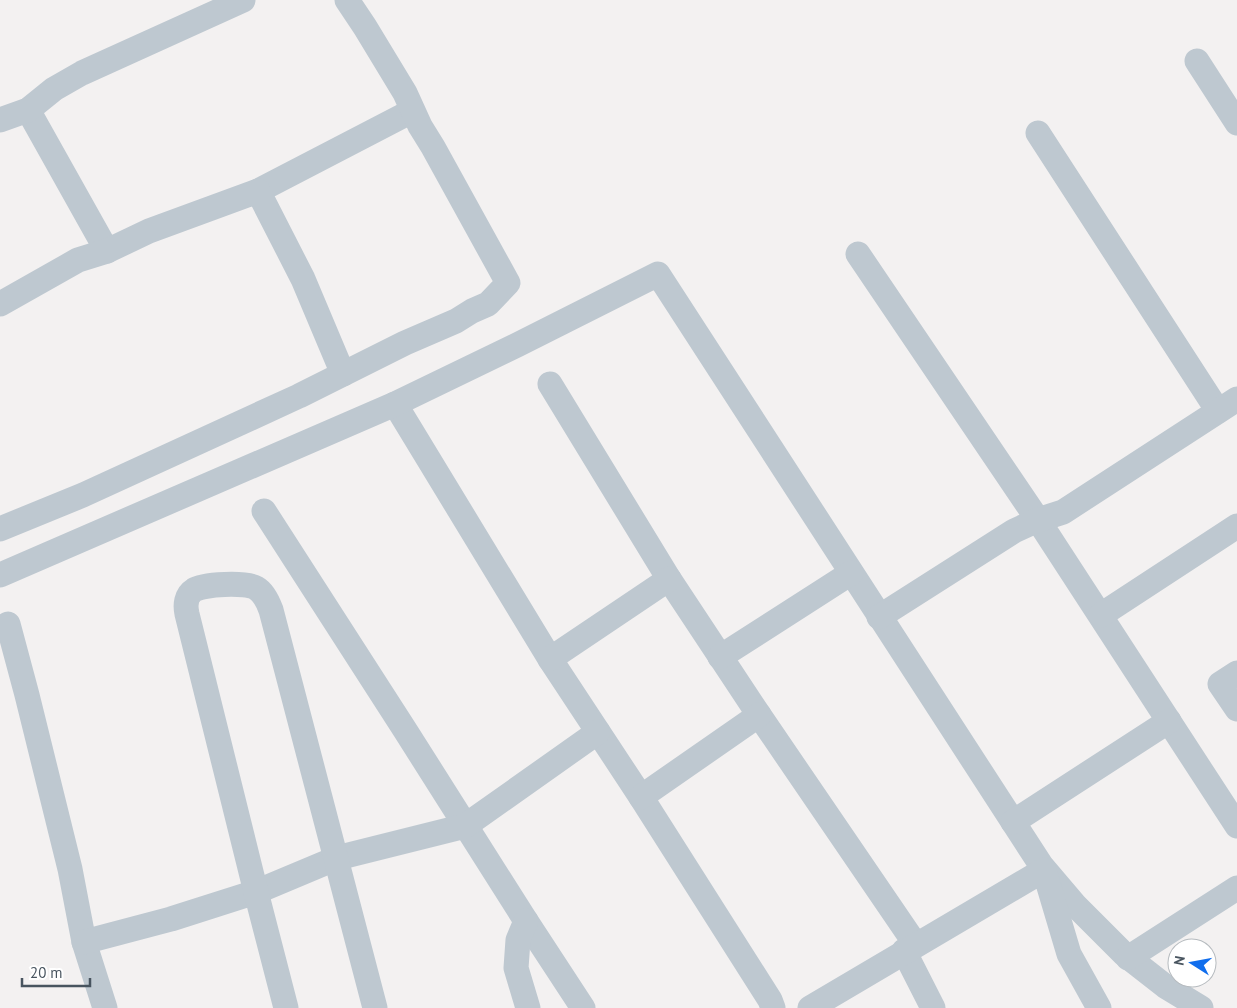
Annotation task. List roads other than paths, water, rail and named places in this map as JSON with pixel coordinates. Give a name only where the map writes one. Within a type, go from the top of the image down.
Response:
[{"type":"street","points":[[0,120],[28,110],[54,89],[82,72],[243,0]]},
{"type":"street","points":[[0,529],[83,495],[299,396],[405,342],[456,321],[488,304],[508,283],[420,126],[405,93],[347,0]]},
{"type":"street","points":[[1197,61],[1237,123]]},
{"type":"street","points":[[28,110],[107,252]]},
{"type":"street","points":[[0,304],[78,260],[107,252],[149,231],[258,191],[412,111]]},
{"type":"street","points":[[879,617],[1014,530],[1063,512],[1227,405],[1038,133]]},
{"type":"street","points":[[258,191],[303,278],[343,374]]},
{"type":"street","points":[[858,254],[1101,615],[1237,826]]},
{"type":"street","points":[[0,575],[395,404],[658,274],[1044,870],[1075,906],[1128,958],[1165,986],[1201,1008]]},
{"type":"street","points":[[550,384],[669,580],[910,948],[933,1008]]},
{"type":"street","points":[[395,404],[550,659],[641,797],[770,1000],[773,1008]]},
{"type":"street","points":[[264,511],[583,1008]]},
{"type":"street","points":[[1101,615],[1237,526]]},
{"type":"street","points":[[720,657],[851,572]]},
{"type":"street","points":[[550,659],[669,580]]},
{"type":"street","points":[[286,1008],[185,608],[189,594],[200,587],[249,585],[256,588],[271,610],[375,1008]]},
{"type":"street","points":[[8,624],[70,869],[84,942],[105,1008]]},
{"type":"street","points":[[1237,673],[1220,684],[1237,709]]},
{"type":"street","points":[[641,797],[759,715]]},
{"type":"street","points":[[1013,822],[1170,721]]},
{"type":"street","points":[[84,942],[171,919],[256,892],[337,858],[465,826],[598,732]]},
{"type":"street","points":[[810,1008],[1044,870]]},
{"type":"street","points":[[1044,870],[1069,954],[1099,1008]]},
{"type":"street","points":[[1128,958],[1237,888]]},
{"type":"street","points":[[526,921],[518,940],[516,968],[528,1008]]}]
